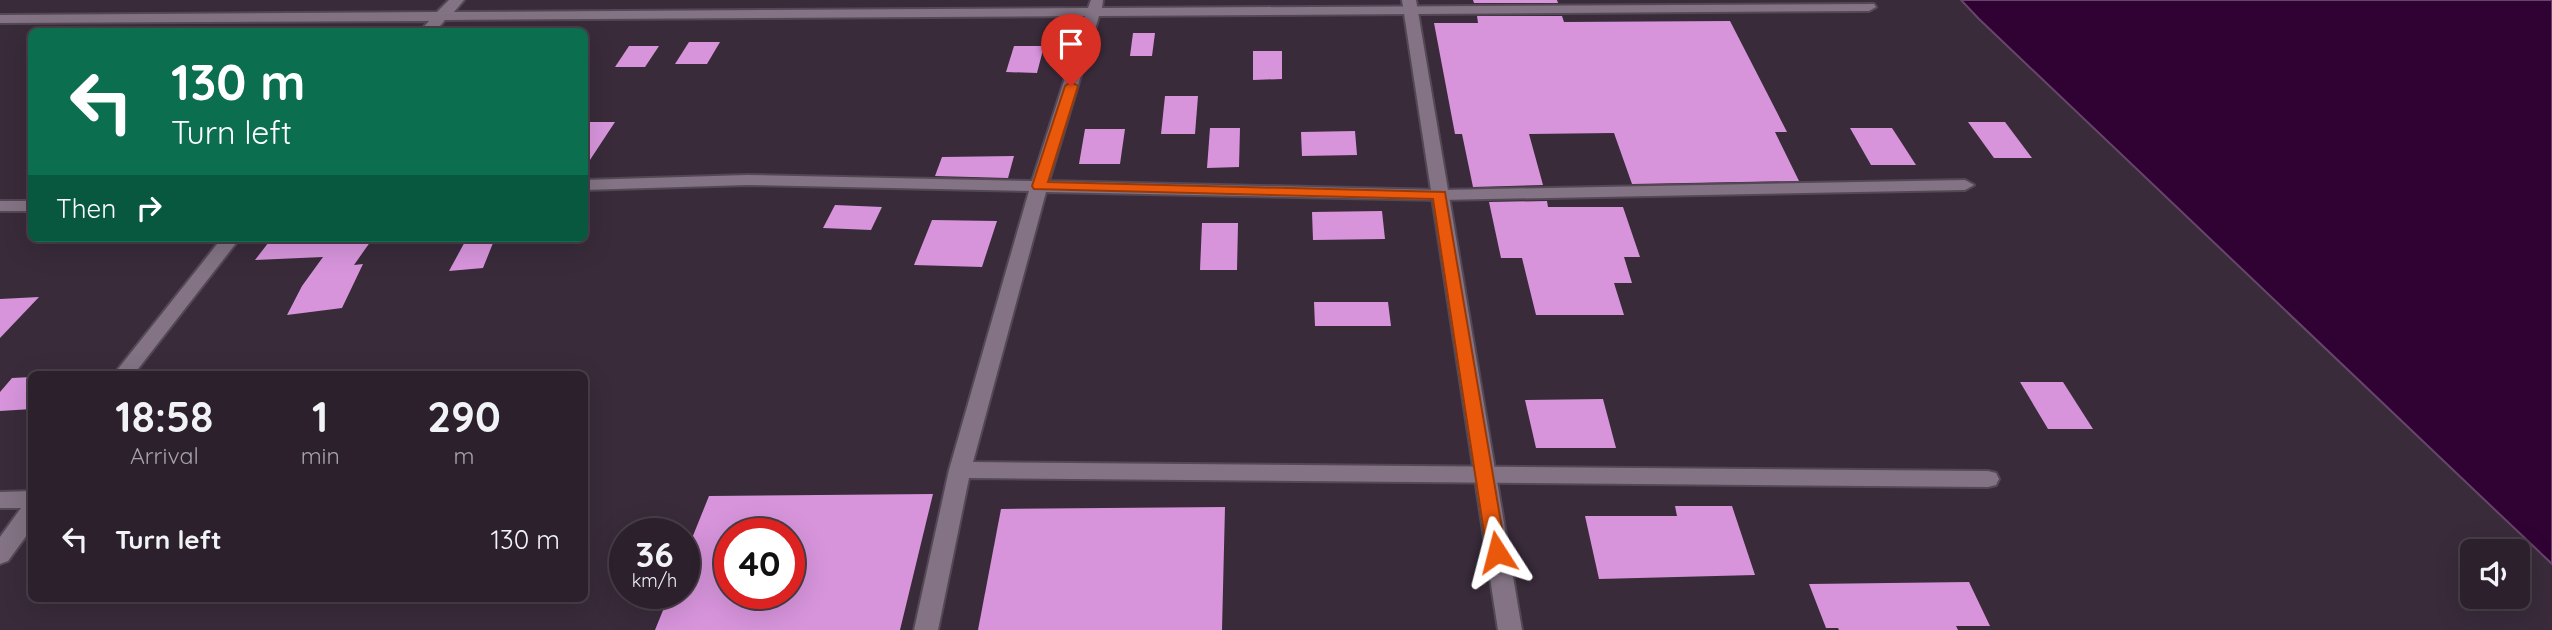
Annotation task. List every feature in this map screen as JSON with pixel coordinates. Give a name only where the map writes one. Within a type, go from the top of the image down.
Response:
[{"type":"street","points":[[430,28],[457,0]]},
{"type":"street","points":[[1410,4],[1510,630]]},
{"type":"street","points":[[926,630],[960,470],[1039,186],[1097,5]]},
{"type":"street","points":[[0,19],[439,18],[1097,5],[1869,7]]},
{"type":"street","points":[[588,185],[747,180],[1440,195],[1965,185]]},
{"type":"street","points":[[0,206],[28,206]]},
{"type":"street","points":[[126,371],[228,242]]},
{"type":"street","points":[[960,470],[1988,479]]},
{"type":"street","points":[[0,500],[28,508]]},
{"type":"street","points":[[0,555],[28,513]]},
{"type":"shaded area","points":[[1961,0],[2552,0],[2552,564],[2530,543],[2530,539],[2526,539]]},
{"type":"building","points":[[1473,0],[1557,0],[1558,3],[1474,3]]},
{"type":"building","points":[[1477,16],[1562,16],[1564,22],[1730,21],[1787,132],[1775,132],[1799,181],[1632,184],[1614,133],[1529,134],[1543,185],[1473,187],[1462,134],[1455,134],[1434,23],[1478,23]]},
{"type":"building","points":[[1133,33],[1155,33],[1152,56],[1130,56]]},
{"type":"building","points":[[689,42],[720,42],[707,64],[675,64]]},
{"type":"building","points":[[629,46],[659,46],[645,67],[615,67]]},
{"type":"building","points":[[1014,46],[1044,46],[1037,73],[1006,72]]},
{"type":"building","points":[[1253,51],[1282,51],[1282,79],[1253,80]]},
{"type":"building","points":[[1165,96],[1198,96],[1195,134],[1161,134]]},
{"type":"building","points":[[588,122],[615,122],[588,163]]},
{"type":"building","points":[[1968,122],[2005,122],[2032,158],[1994,158]]},
{"type":"building","points":[[1210,128],[1240,128],[1239,167],[1207,168]]},
{"type":"building","points":[[1850,128],[1892,128],[1916,165],[1871,165]]},
{"type":"building","points":[[1085,129],[1125,129],[1120,164],[1079,164]]},
{"type":"building","points":[[1355,131],[1357,155],[1302,156],[1301,132]]},
{"type":"building","points":[[1014,156],[1008,178],[935,176],[942,157]]},
{"type":"building","points":[[1547,201],[1548,207],[1623,207],[1640,257],[1624,257],[1632,283],[1614,283],[1624,315],[1536,315],[1522,258],[1501,258],[1489,202]]},
{"type":"building","points":[[835,205],[882,207],[871,230],[823,228]]},
{"type":"building","points":[[1382,211],[1385,239],[1313,240],[1312,212]]},
{"type":"building","points":[[932,220],[997,221],[982,267],[914,265]]},
{"type":"building","points":[[1202,223],[1238,223],[1237,270],[1200,270]]},
{"type":"building","points":[[269,242],[370,242],[354,265],[363,264],[342,308],[287,315],[302,286],[323,257],[255,260]]},
{"type":"building","points":[[465,242],[493,242],[483,268],[449,271]]},
{"type":"building","points":[[39,297],[0,338],[0,299]]},
{"type":"building","points":[[1314,302],[1388,302],[1391,326],[1315,326]]},
{"type":"building","points":[[28,377],[28,409],[0,411],[0,392],[12,378]]},
{"type":"building","points":[[2020,382],[2063,382],[2093,429],[2048,429]]},
{"type":"building","points":[[1603,399],[1616,448],[1536,448],[1525,400]]},
{"type":"building","points":[[933,494],[900,630],[655,630],[664,609],[700,609],[700,518],[709,496]]},
{"type":"building","points":[[1675,506],[1732,506],[1755,575],[1599,579],[1585,516],[1677,516]]},
{"type":"building","points":[[1225,507],[1222,630],[978,630],[1001,509]]},
{"type":"building","points":[[1969,582],[1990,626],[1956,626],[1958,630],[1826,628],[1809,584]]},
{"type":"route","points":[[1071,86],[1039,186],[1440,195],[1497,552]]}]
